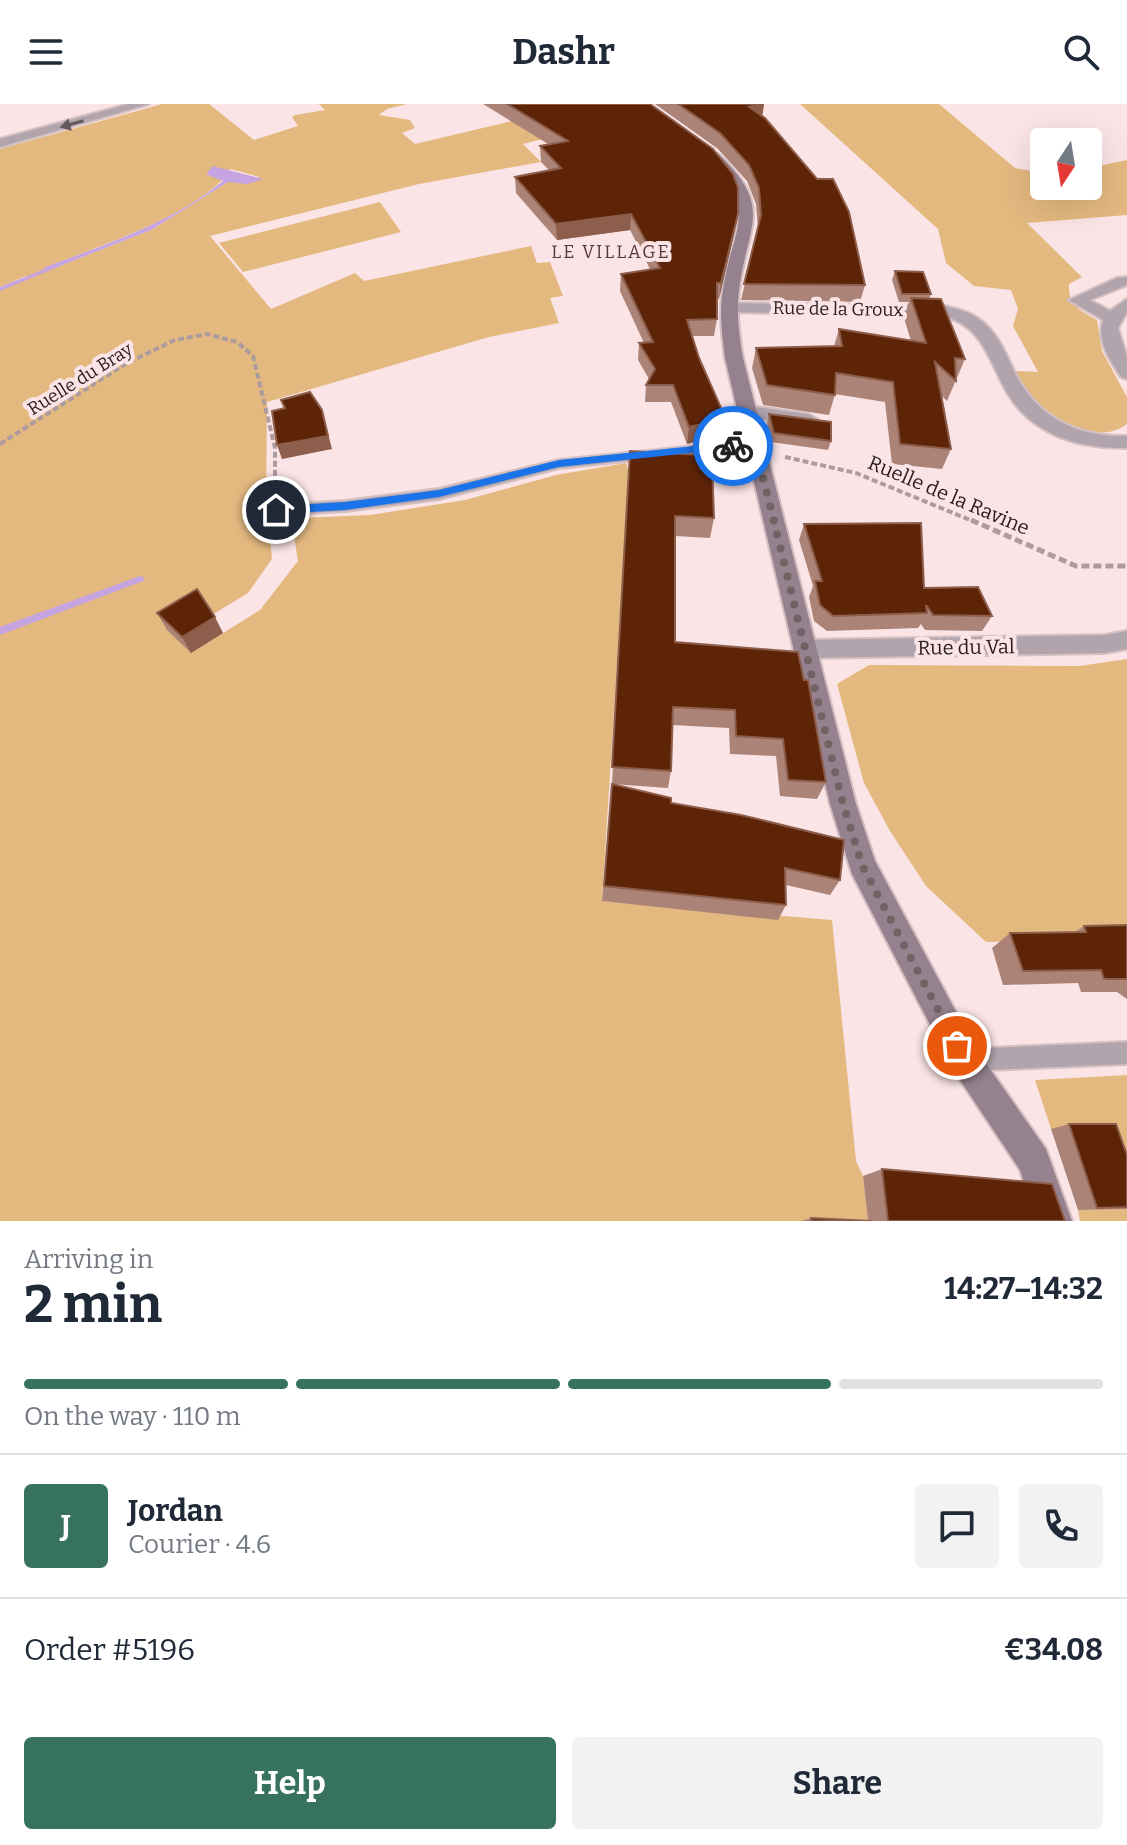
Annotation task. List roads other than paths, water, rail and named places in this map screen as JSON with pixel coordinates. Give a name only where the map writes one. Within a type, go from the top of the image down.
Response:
[{"type":"street","points":[[0,143],[143,104]]},
{"type":"street","points":[[698,145],[724,166],[744,191],[748,224],[733,279],[729,308],[734,358],[843,804],[862,865],[965,1060],[1034,1161],[1054,1221]]},
{"type":"street","points":[[1111,318],[1077,300],[1123,281]]},
{"type":"street","points":[[1127,304],[1111,318],[1108,332],[1127,373]]},
{"type":"street","name":"Rue de la Groux","points":[[729,308],[945,311],[963,315],[978,324],[988,336],[1016,392],[1040,419],[1084,438],[1127,442]]},
{"type":"street","points":[[749,412],[826,423]]},
{"type":"street","name":"Rue du Val","points":[[805,649],[1105,644],[1127,640]]},
{"type":"lane","points":[[276,510],[345,506],[439,494],[559,464],[756,447]]},
{"type":"lane","points":[[965,1060],[1127,1053]]},
{"type":"waterway","points":[[0,289],[57,266]]},
{"type":"waterway","points":[[0,631],[140,579]]},
{"type":"district","name":"LE VILLAGE","points":[[611,252]]}]
